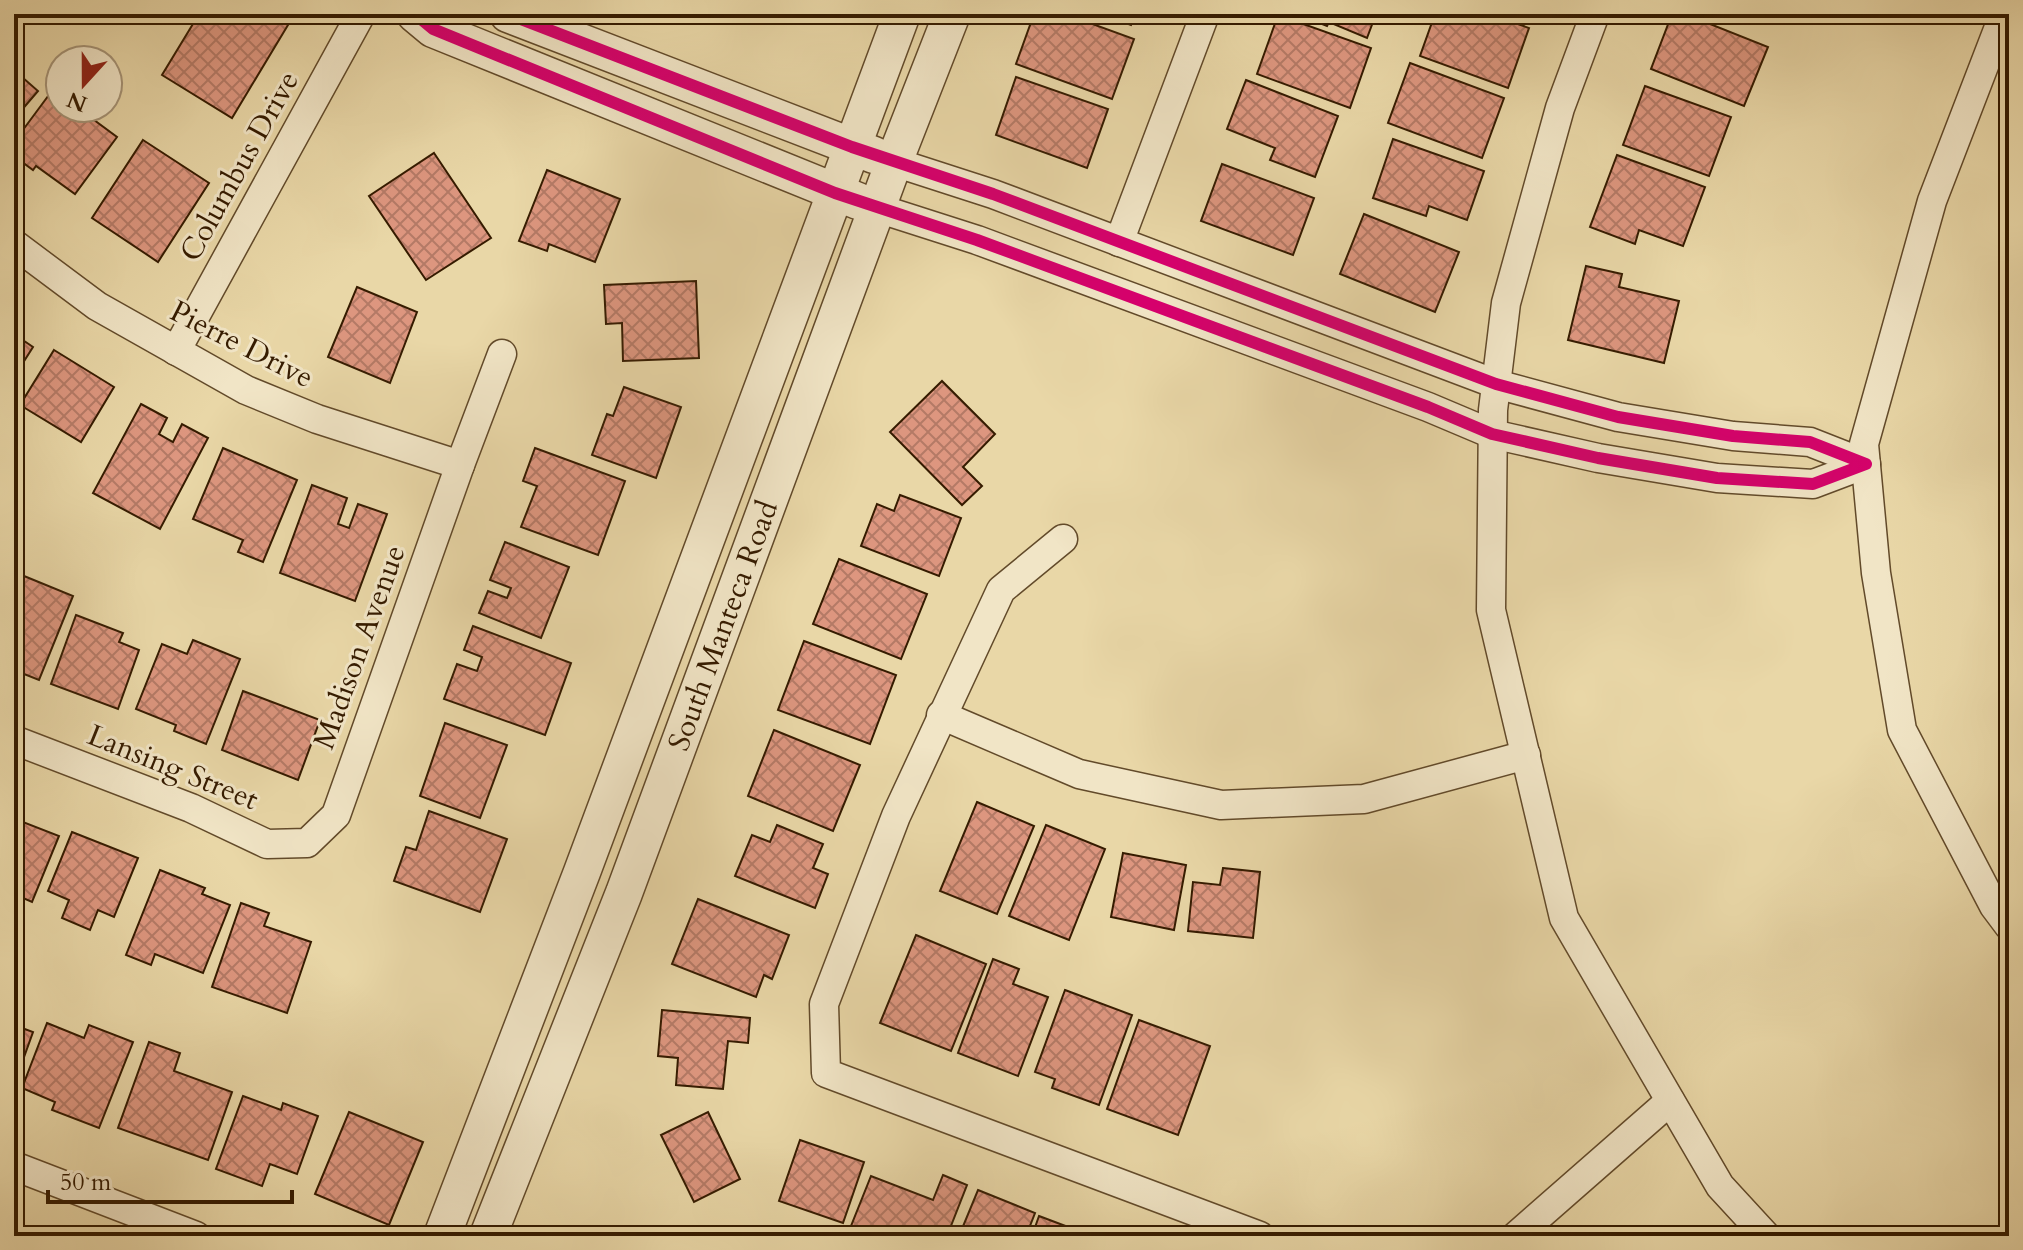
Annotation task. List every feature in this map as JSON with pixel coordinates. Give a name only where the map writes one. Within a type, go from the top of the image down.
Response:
[{"type":"street","name":"Columbus Drive","points":[[176,351],[361,14]]},
{"type":"street","points":[[415,14],[433,29],[835,193],[977,240],[1428,407],[1492,434],[1598,458],[1717,478],[1813,484],[1866,464]]},
{"type":"street","points":[[508,14],[852,147],[993,194],[1496,384],[1618,417],[1733,436],[1810,442],[1866,464]]},
{"type":"street","name":"South Manteca Road","points":[[442,1236],[582,872],[902,14]]},
{"type":"street","name":"South Manteca Road","points":[[488,1236],[624,893],[894,162],[952,14]]},
{"type":"street","points":[[1119,242],[1205,14]]},
{"type":"street","points":[[1595,14],[1560,108],[1506,303],[1492,434],[1491,610],[1564,918],[1720,1186],[1766,1236]]},
{"type":"street","points":[[2004,14],[1932,201],[1864,444],[1876,573],[1902,730],[1994,906],[2009,926]]},
{"type":"street","name":"Pierre Drive","points":[[14,244],[97,306],[246,390],[317,419],[460,465]]},
{"type":"street","name":"Madison Avenue","points":[[307,843],[336,815],[502,354]]},
{"type":"street","points":[[1063,539],[1001,590],[896,816],[824,1004],[826,1073],[1260,1236]]},
{"type":"street","points":[[941,715],[1079,774],[1221,805],[1364,799],[1526,755]]},
{"type":"street","name":"Lansing Street","points":[[14,740],[191,808],[267,844],[307,843]]},
{"type":"street","points":[[1516,1236],[1670,1101]]},
{"type":"street","points":[[14,1166],[196,1236]]},
{"type":"building","points":[[199,14],[294,15],[232,118],[162,75]]},
{"type":"building","points":[[1034,14],[1065,14],[1134,39],[1112,99],[1016,64]]},
{"type":"building","points":[[1101,14],[1135,14],[1131,25]]},
{"type":"building","points":[[1297,14],[1376,14],[1367,38],[1329,22],[1327,26]]},
{"type":"building","points":[[1435,14],[1490,14],[1529,28],[1508,88],[1420,56]]},
{"type":"building","points":[[1672,14],[1685,14],[1768,47],[1744,106],[1651,69]]},
{"type":"building","points":[[1278,15],[1371,48],[1350,108],[1257,74]]},
{"type":"building","points":[[1410,63],[1504,98],[1482,158],[1388,123]]},
{"type":"building","points":[[14,70],[38,91],[14,119]]},
{"type":"building","points":[[1016,77],[1108,109],[1087,168],[996,135]]},
{"type":"building","points":[[1246,80],[1338,116],[1315,177],[1270,160],[1275,148],[1227,129]]},
{"type":"building","points":[[1645,86],[1731,117],[1709,176],[1623,145]]},
{"type":"building","points":[[44,102],[44,124],[99,124],[117,137],[75,194],[36,166],[33,170],[14,156],[14,142]]},
{"type":"building","points":[[1393,139],[1484,171],[1467,220],[1429,206],[1426,216],[1373,198]]},
{"type":"building","points":[[143,140],[209,183],[158,262],[92,218]]},
{"type":"building","points":[[434,153],[491,238],[426,280],[369,196]]},
{"type":"building","points":[[1617,155],[1705,187],[1683,246],[1639,230],[1635,244],[1590,227]]},
{"type":"building","points":[[1222,164],[1314,198],[1293,255],[1201,221]]},
{"type":"building","points":[[547,170],[620,199],[595,262],[549,244],[547,251],[519,241]]},
{"type":"building","points":[[1364,214],[1459,252],[1435,312],[1340,274]]},
{"type":"building","points":[[1586,266],[1622,274],[1619,287],[1679,301],[1664,363],[1568,340]]},
{"type":"building","points":[[696,281],[699,358],[623,361],[622,323],[606,324],[604,285]]},
{"type":"building","points":[[357,287],[417,312],[390,383],[328,357]]},
{"type":"building","points":[[14,334],[33,347],[14,377]]},
{"type":"building","points":[[54,350],[114,387],[81,442],[20,405]]},
{"type":"building","points":[[942,381],[995,434],[963,467],[982,486],[962,505],[890,432]]},
{"type":"building","points":[[624,387],[681,407],[656,478],[592,455],[607,414],[613,416]]},
{"type":"building","points":[[141,404],[167,418],[159,434],[173,442],[182,424],[208,438],[160,529],[93,493]]},
{"type":"building","points":[[223,448],[297,480],[263,562],[238,552],[243,540],[193,519]]},
{"type":"building","points":[[535,448],[625,481],[598,555],[521,527],[537,486],[523,481]]},
{"type":"building","points":[[312,485],[347,498],[338,524],[349,528],[358,504],[387,514],[355,601],[280,573]]},
{"type":"building","points":[[900,495],[961,518],[939,576],[861,546],[877,504],[894,511]]},
{"type":"building","points":[[505,542],[569,567],[541,638],[479,613],[488,591],[507,598],[511,588],[490,580]]},
{"type":"building","points":[[839,559],[927,594],[901,659],[813,624]]},
{"type":"building","points":[[24,576],[73,596],[39,680],[14,670],[14,587],[19,589]]},
{"type":"building","points":[[76,615],[123,633],[119,642],[139,650],[118,709],[51,684]]},
{"type":"building","points":[[473,626],[571,663],[545,735],[444,699],[457,664],[477,671],[482,657],[464,650]]},
{"type":"building","points":[[193,640],[240,659],[206,744],[174,731],[176,725],[136,709],[162,644],[187,654]]},
{"type":"building","points":[[804,641],[896,675],[870,744],[778,710]]},
{"type":"building","points":[[243,691],[320,720],[298,780],[222,750]]},
{"type":"building","points":[[445,723],[507,745],[480,818],[420,796]]},
{"type":"building","points":[[774,730],[860,765],[833,831],[748,796]]},
{"type":"building","points":[[977,802],[1034,826],[997,914],[940,891]]},
{"type":"building","points":[[14,810],[18,812],[15,819],[59,836],[32,902],[14,894]]},
{"type":"building","points":[[429,811],[507,839],[480,912],[394,881],[406,847],[416,850]]},
{"type":"building","points":[[777,825],[823,844],[813,868],[828,874],[815,908],[735,876],[752,835],[770,842]]},
{"type":"building","points":[[1046,825],[1105,849],[1069,940],[1009,916]]},
{"type":"building","points":[[72,832],[138,858],[114,917],[98,910],[90,930],[62,918],[69,900],[48,891]]},
{"type":"building","points":[[1123,853],[1186,865],[1174,930],[1111,917]]},
{"type":"building","points":[[1223,868],[1260,872],[1253,938],[1188,931],[1193,882],[1220,885]]},
{"type":"building","points":[[160,870],[205,888],[202,894],[230,905],[203,973],[155,954],[151,965],[126,955]]},
{"type":"building","points":[[698,899],[789,935],[772,979],[764,975],[756,997],[672,964]]},
{"type":"building","points":[[241,903],[269,913],[264,926],[311,942],[287,1013],[212,987]]},
{"type":"building","points":[[916,935],[986,964],[951,1051],[880,1023]]},
{"type":"building","points":[[993,959],[1019,969],[1013,984],[1048,997],[1018,1076],[958,1053]]},
{"type":"building","points":[[1065,990],[1132,1015],[1099,1105],[1052,1088],[1055,1079],[1035,1072]]},
{"type":"building","points":[[662,1010],[750,1018],[748,1043],[728,1041],[723,1089],[676,1085],[678,1058],[658,1056]]},
{"type":"building","points":[[1139,1020],[1210,1046],[1178,1135],[1107,1109]]},
{"type":"building","points":[[47,1023],[84,1038],[89,1025],[133,1042],[99,1128],[52,1110],[55,1102],[22,1088]]},
{"type":"building","points":[[14,1025],[33,1032],[14,1085]]},
{"type":"building","points":[[149,1042],[180,1053],[174,1071],[232,1092],[208,1160],[118,1128]]},
{"type":"building","points":[[243,1096],[281,1110],[283,1103],[318,1116],[297,1174],[270,1164],[262,1186],[216,1169]]},
{"type":"building","points":[[349,1112],[423,1142],[389,1225],[315,1194]]},
{"type":"building","points":[[708,1112],[740,1179],[694,1202],[661,1135]]},
{"type":"building","points":[[800,1140],[864,1162],[843,1223],[779,1201]]},
{"type":"building","points":[[943,1175],[967,1185],[947,1236],[847,1236],[871,1176],[933,1200]]},
{"type":"building","points":[[978,1190],[1035,1213],[1026,1236],[959,1236]]},
{"type":"building","points":[[1039,1216],[1092,1236],[1032,1236]]},
{"type":"cycle path","points":[[415,14],[433,29],[835,193],[977,240],[1428,407],[1492,434],[1598,458],[1717,478],[1813,484],[1866,464],[1810,442],[1733,436],[1618,417],[1496,384],[993,194],[852,147],[508,14]]}]
